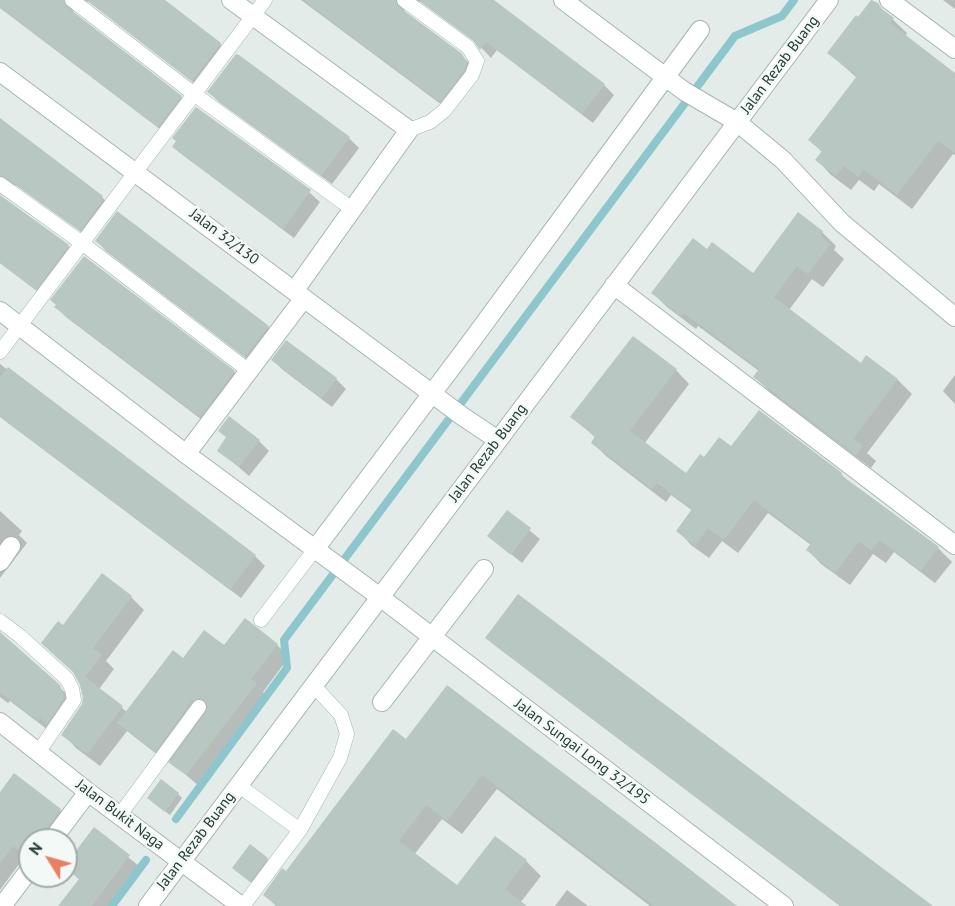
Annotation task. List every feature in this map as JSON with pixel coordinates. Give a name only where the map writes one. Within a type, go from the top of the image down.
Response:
[{"type":"street","points":[[186,454],[249,371],[352,209],[409,130],[231,0]]},
{"type":"street","points":[[563,0],[684,91],[737,122],[783,160],[842,223],[955,317]]},
{"type":"street","name":"Jalan Rezab Buang","points":[[148,906],[829,0]]},
{"type":"street","points":[[889,0],[955,49]]},
{"type":"street","points":[[315,549],[440,399],[700,30]]},
{"type":"street","name":"Jalan 32/130","points":[[0,72],[462,416],[498,440]]},
{"type":"street","points":[[614,285],[955,545]]},
{"type":"street","name":"Jalan Sungai Long 32/195","points":[[0,311],[186,454],[380,597],[784,906]]},
{"type":"street","points":[[0,562],[11,546]]},
{"type":"street","points":[[382,702],[484,568]]},
{"type":"street","name":"Jalan Bukit Naga","points":[[0,722],[119,816],[242,906]]},
{"type":"street","points":[[61,828],[88,792]]},
{"type":"street","points":[[3,906],[18,885]]},
{"type":"lane","points":[[72,0],[194,94],[352,209]]},
{"type":"lane","points":[[0,352],[265,0]]},
{"type":"lane","points":[[404,0],[468,47],[477,61],[472,75],[444,111],[430,122],[409,130]]},
{"type":"lane","points":[[0,184],[82,243],[249,371]]},
{"type":"lane","points":[[261,620],[315,549]]},
{"type":"lane","points":[[0,621],[67,679],[72,689],[74,700],[39,752]]},
{"type":"lane","points":[[242,906],[300,830],[340,758],[347,734],[341,715],[314,686]]},
{"type":"lane","points":[[119,816],[199,707]]},
{"type":"lane","points":[[238,785],[300,830]]},
{"type":"building","points":[[0,0],[63,0],[67,7],[182,96],[158,127],[0,7]]},
{"type":"building","points":[[87,0],[165,0],[221,43],[192,81]]},
{"type":"building","points":[[303,0],[395,0],[399,7],[461,53],[467,62],[464,71],[440,102]]},
{"type":"building","points":[[419,0],[494,0],[605,84],[582,114],[486,42],[480,50],[473,40]]},
{"type":"building","points":[[871,0],[878,3],[894,18],[890,23],[955,73],[955,153],[938,141],[897,195],[864,170],[858,177],[844,166],[836,176],[815,160],[822,151],[808,140],[857,76],[827,53],[856,15],[858,17]]},
{"type":"building","points":[[236,54],[350,137],[321,176],[207,92]]},
{"type":"building","points":[[196,107],[311,190],[283,229],[172,147],[176,141],[172,138]]},
{"type":"building","points":[[0,118],[103,196],[100,198],[103,200],[80,231],[0,175]]},
{"type":"building","points":[[0,195],[69,245],[36,290],[0,263]]},
{"type":"building","points":[[117,211],[269,326],[245,357],[95,241]]},
{"type":"building","points":[[798,212],[823,231],[820,236],[831,244],[808,274],[797,266],[774,297],[861,363],[866,355],[898,379],[853,439],[863,446],[856,455],[753,377],[759,369],[684,313],[681,316],[651,293],[693,238],[707,249],[712,242],[753,273]]},
{"type":"building","points":[[84,256],[235,371],[200,417],[54,307],[56,305],[50,300]]},
{"type":"building","points":[[633,336],[677,369],[630,431],[686,473],[700,454],[704,457],[719,437],[731,446],[759,410],[842,473],[841,475],[939,547],[921,571],[880,540],[871,550],[859,541],[835,573],[806,550],[811,543],[754,500],[724,540],[708,528],[695,546],[676,531],[692,509],[657,483],[652,489],[591,443],[595,436],[570,417]]},
{"type":"building","points":[[286,340],[337,378],[322,398],[271,360]]},
{"type":"building","points":[[8,367],[256,555],[230,590],[0,416],[0,377]]},
{"type":"building","points":[[229,416],[260,440],[239,467],[217,451],[226,437],[218,431]]},
{"type":"building","points":[[507,510],[531,528],[511,555],[487,536]]},
{"type":"building","points":[[102,573],[132,596],[93,648],[102,654],[85,677],[123,706],[87,754],[61,735],[82,704],[80,685],[73,672],[41,643],[58,621],[63,625]]},
{"type":"building","points":[[518,594],[933,906],[841,906],[735,827],[485,638]]},
{"type":"building","points":[[245,618],[278,644],[251,679],[257,683],[186,775],[169,763],[206,712],[208,707],[205,700],[199,698],[192,701],[155,752],[117,723],[173,650],[183,658],[204,630],[224,645]]},
{"type":"building","points":[[0,632],[60,685],[64,698],[47,724],[40,718],[38,721],[0,692]]},
{"type":"building","points":[[447,685],[737,906],[654,906],[482,775],[447,821],[426,805],[399,841],[457,885],[495,836],[527,860],[505,889],[527,906],[277,906],[263,895],[282,868],[286,871],[393,729],[406,739]]},
{"type":"building","points":[[14,773],[61,809],[47,828],[18,828],[18,850],[13,846],[0,863],[0,792]]},
{"type":"building","points":[[161,779],[179,793],[165,812],[147,798]]},
{"type":"building","points":[[94,827],[130,855],[92,906],[58,906],[72,888],[78,888],[78,848]]},
{"type":"building","points":[[250,844],[268,858],[250,882],[232,868]]},
{"type":"waterway","points":[[176,819],[287,668],[284,640],[735,36],[782,16],[794,0]]},
{"type":"waterway","points":[[112,906],[146,860]]}]
